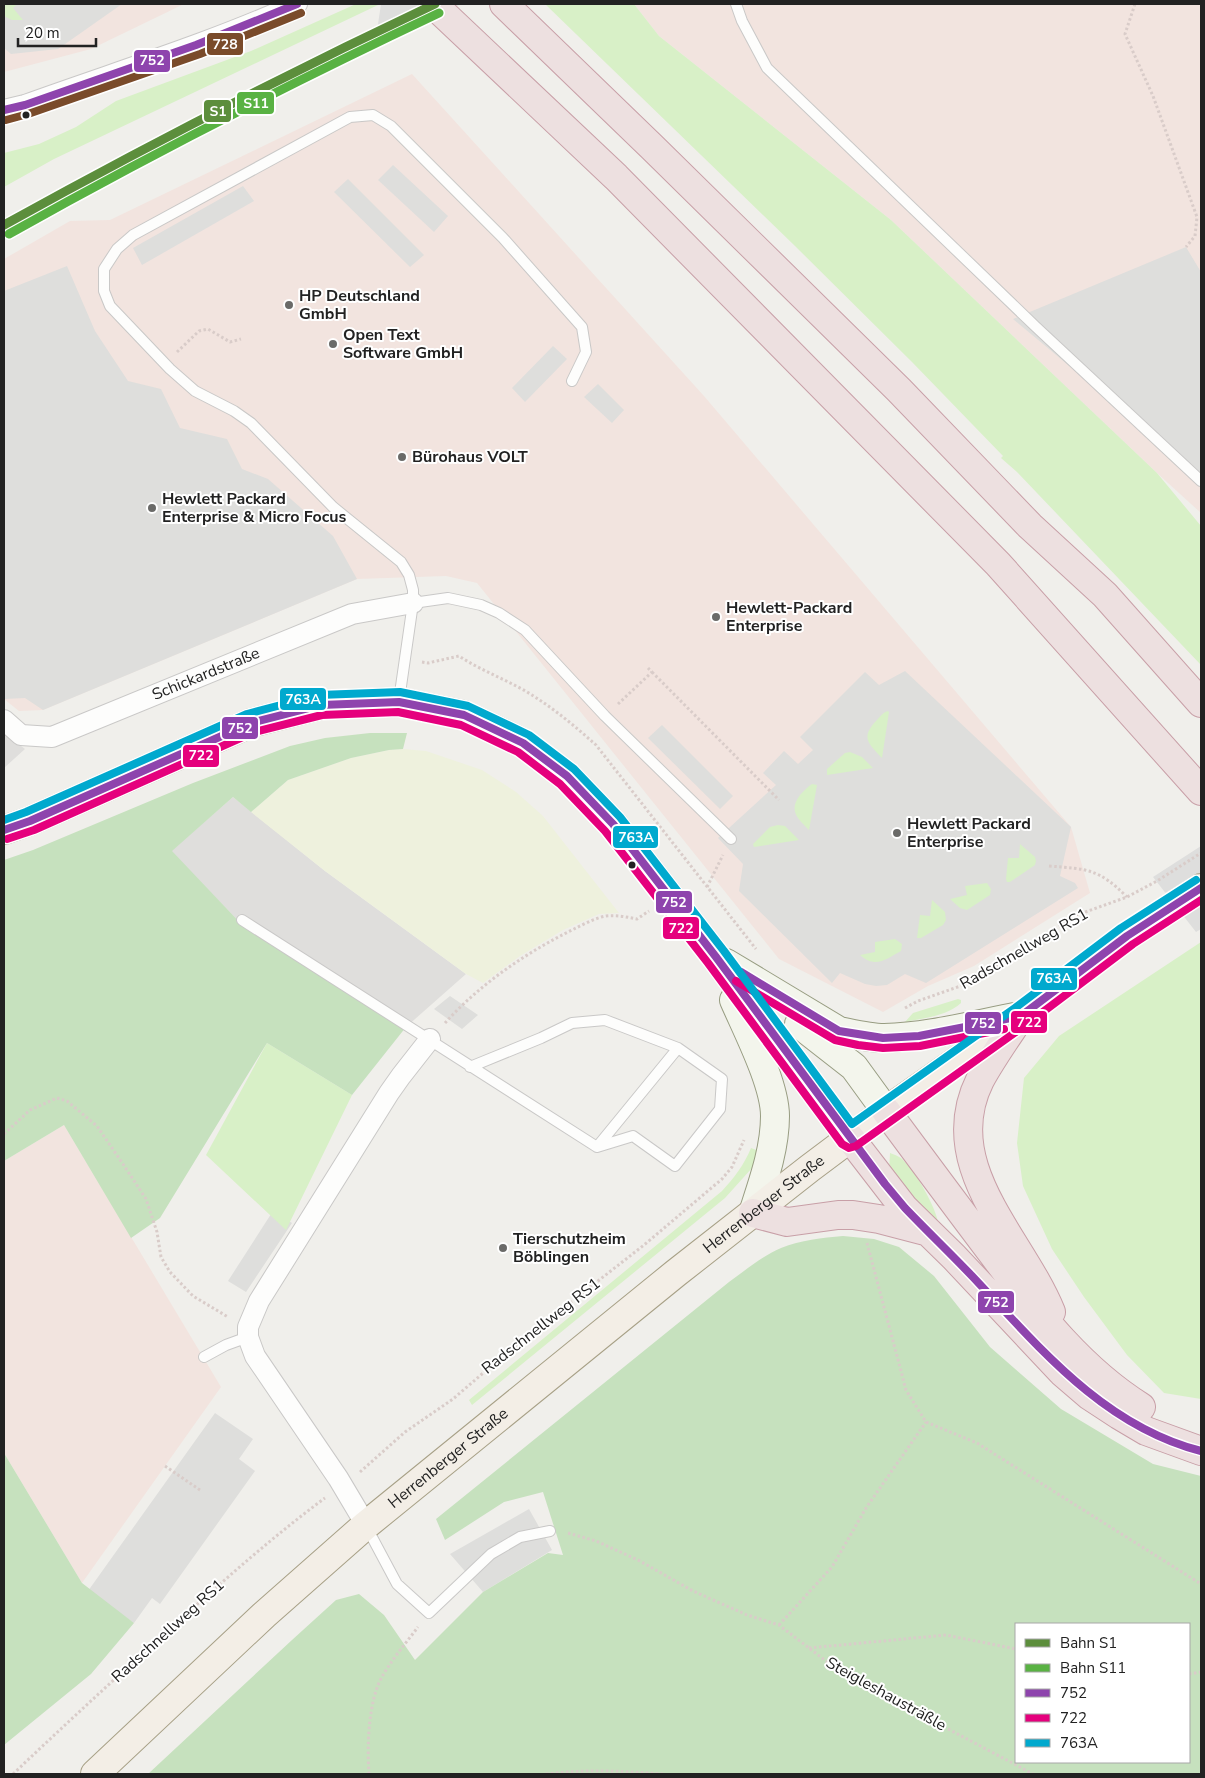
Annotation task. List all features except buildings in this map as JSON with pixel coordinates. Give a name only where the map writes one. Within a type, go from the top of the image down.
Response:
[{"type":"highway","points":[[433,4],[616,177],[991,557],[1201,791]]},
{"type":"highway","points":[[504,4],[652,146],[892,383],[1030,526],[1105,595],[1201,702]]},
{"type":"highway","points":[[1021,1016],[978,1086],[970,1112],[969,1149],[984,1192],[1034,1276],[1063,1341]]},
{"type":"highway","points":[[886,1111],[1025,1297],[1086,1365],[1118,1393],[1167,1422],[1201,1434]]},
{"type":"highway","points":[[850,1138],[904,1208],[954,1257],[1062,1372],[1090,1396],[1119,1416],[1146,1431],[1201,1451]]},
{"type":"highway","points":[[753,1213],[787,1222],[838,1215],[853,1215],[879,1219],[927,1232]]},
{"type":"main road","name":"Herrenberger Straße","points":[[95,1774],[264,1615],[366,1525],[753,1213],[886,1111],[1021,1016],[1127,936],[1201,888]]},
{"type":"street","points":[[4,110],[25,105],[224,34],[297,4]]},
{"type":"street","name":"Schickardstraße","points":[[4,720],[21,735],[52,737],[352,614],[413,603]]},
{"type":"street","points":[[4,830],[30,821],[251,723],[321,705],[399,702],[464,715],[523,743],[567,776],[613,824],[716,957],[850,1138]]},
{"type":"street","points":[[716,957],[839,1031],[883,1038],[919,1036],[1021,1016]]},
{"type":"street","points":[[716,957],[854,1067],[886,1111]]},
{"type":"street","points":[[716,957],[764,1071],[774,1101],[775,1116],[770,1160],[753,1213]]},
{"type":"street","points":[[366,1525],[342,1485],[255,1356],[248,1332],[262,1295],[400,1076],[430,1039]]},
{"type":"lane","points":[[736,4],[742,21],[767,68],[1036,327],[1201,481]]},
{"type":"lane","points":[[399,702],[413,603],[410,575],[401,562],[333,507],[251,424],[234,411],[195,391],[166,363],[110,306],[104,291],[104,269],[117,249],[133,235],[350,117],[373,115],[391,126],[496,231],[582,327],[586,352],[572,381]]},
{"type":"lane","points":[[413,603],[448,598],[481,605],[499,613],[525,630],[605,716],[731,839]]},
{"type":"lane","points":[[242,920],[430,1039],[470,1067],[597,1147],[633,1136],[674,1166],[720,1109],[722,1078],[678,1048],[605,1020],[572,1023],[470,1067]]},
{"type":"lane","points":[[597,1147],[678,1048]]},
{"type":"lane","points":[[204,1358],[248,1332]]},
{"type":"lane","points":[[366,1525],[398,1584],[429,1613],[491,1554],[520,1537],[550,1531]]},
{"type":"path","points":[[1135,4],[1125,34],[1153,96],[1197,216],[1195,236],[1186,247]]},
{"type":"path","points":[[166,363],[199,331],[208,329],[230,342],[241,339]]},
{"type":"path","points":[[648,668],[779,800]]},
{"type":"path","points":[[605,716],[652,672]]},
{"type":"path","points":[[707,887],[731,839]]},
{"type":"path","name":"Radschnellweg RS1","points":[[883,1038],[899,1012],[918,1001],[969,984],[1077,915],[1127,897],[1157,881],[1201,853]]},
{"type":"path","points":[[1049,866],[1093,871],[1113,883],[1127,897]]},
{"type":"path","points":[[430,1039],[458,1009],[477,993],[503,972],[549,942],[587,923],[607,916],[637,919],[670,898]]},
{"type":"path","points":[[4,1134],[30,1110],[57,1098],[67,1101],[97,1126],[146,1199],[157,1232],[161,1257],[170,1272],[193,1296],[248,1332]]},
{"type":"path","name":"Radschnellweg RS1","points":[[362,1470],[405,1432],[453,1399],[511,1349],[644,1245],[722,1179],[732,1167],[745,1139]]},
{"type":"path","points":[[853,1215],[868,1246],[906,1390],[926,1422],[977,1443],[1201,1584]]},
{"type":"path","points":[[779,1625],[832,1568],[866,1508],[926,1422]]},
{"type":"path","points":[[165,1466],[200,1490]]},
{"type":"path","name":"Radschnellweg RS1","points":[[14,1774],[150,1645],[282,1531],[328,1496]]},
{"type":"path","name":"Steigleshausträßle","points":[[550,1531],[574,1533],[596,1541],[638,1560],[693,1591],[747,1615],[779,1625],[839,1671],[1033,1774]]},
{"type":"path","points":[[369,1774],[368,1755],[371,1708],[382,1676],[429,1613]]},
{"type":"path","points":[[808,1648],[946,1635],[1015,1649]]},
{"type":"path","points":[[546,1774],[571,1771],[620,1771],[663,1774]]},
{"type":"path","points":[[1024,1774],[1027,1771]]},
{"type":"shaded area","points":[[4,4],[184,4],[91,49],[4,72]]},
{"type":"shaded area","points":[[4,4],[122,4],[58,49],[11,54],[4,48]]},
{"type":"shaded area","points":[[634,4],[1201,4],[1201,513],[891,220],[659,36]]},
{"type":"shaded area","points":[[412,74],[704,396],[1071,827],[1090,893],[974,966],[928,986],[883,1012],[779,959],[477,583],[446,576],[357,579],[43,710],[19,711],[4,699],[4,259],[70,221],[110,220]]},
{"type":"shaded area","points":[[393,165],[448,216],[434,232],[378,180]]},
{"type":"shaded area","points":[[348,179],[424,255],[410,267],[334,192]]},
{"type":"shaded area","points":[[243,186],[254,201],[142,265],[133,248]]},
{"type":"shaded area","points":[[1186,247],[1201,272],[1201,476],[1013,319]]},
{"type":"shaded area","name":"Hewlett Packard Enterprise & Micro Focus","points":[[67,266],[95,331],[128,381],[161,389],[180,428],[227,439],[242,469],[268,479],[333,536],[357,579],[43,710],[25,698],[4,699],[4,291]]},
{"type":"shaded area","points":[[553,346],[567,359],[525,402],[512,388]]},
{"type":"shaded area","points":[[598,384],[624,410],[612,423],[584,397]]},
{"type":"shaded area","name":"Hewlett Packard Enterprise","points":[[905,671],[1071,827],[1060,876],[1075,883],[1078,888],[926,983],[905,974],[887,985],[876,986],[865,984],[840,973],[832,983],[739,891],[743,864],[718,838],[776,785],[763,773],[784,751],[798,764],[813,750],[800,737],[865,672],[879,685]]},
{"type":"shaded area","points":[[662,725],[733,796],[720,809],[648,738]]},
{"type":"shaded area","points":[[4,733],[25,749],[4,768]]},
{"type":"shaded area","points":[[233,797],[325,871],[466,974],[406,1027],[246,929],[171,851]]},
{"type":"shaded area","points":[[450,996],[478,1015],[462,1029],[434,1009]]},
{"type":"shaded area","points":[[64,1125],[221,1387],[82,1583],[4,1453],[4,1161]]},
{"type":"shaded area","points":[[273,1211],[292,1223],[246,1292],[228,1281]]},
{"type":"shaded area","points":[[215,1413],[253,1439],[239,1459],[255,1471],[160,1604],[152,1598],[134,1623],[88,1591]]},
{"type":"shaded area","points":[[529,1509],[552,1550],[483,1592],[450,1554]]},
{"type":"green space","points":[[4,4],[17,4],[13,8],[23,20],[12,20],[4,16]]},
{"type":"green space","points":[[356,4],[378,5],[54,159],[4,187],[4,153],[39,144],[76,127],[116,101],[251,51]]},
{"type":"green space","points":[[545,4],[634,4],[659,36],[891,220],[1157,473],[1201,526],[1201,665],[1017,472],[1001,458],[1003,456],[912,362]]},
{"type":"green space","points":[[888,711],[882,758],[870,745],[867,736],[871,727],[881,715]]},
{"type":"green space","points":[[370,733],[407,733],[403,749],[351,758],[288,780],[251,812],[233,797],[172,851],[246,929],[406,1027],[352,1095],[267,1043],[160,1218],[131,1238],[64,1125],[4,1161],[4,860],[33,850],[193,783],[290,746],[325,738]]},
{"type":"green space","points":[[403,749],[426,751],[482,770],[516,792],[543,816],[619,913],[599,914],[563,930],[520,956],[483,983],[466,974],[325,871],[251,812],[288,780],[351,758]]},
{"type":"green space","points":[[850,752],[862,757],[873,768],[827,775],[827,769],[845,753]]},
{"type":"green space","points":[[812,784],[817,785],[809,830],[798,818],[795,806],[800,795]]},
{"type":"green space","points":[[785,826],[799,840],[754,847],[753,844],[770,827]]},
{"type":"green space","points":[[1020,844],[1035,857],[1035,865],[1010,882],[1007,882],[1008,858],[1019,858]]},
{"type":"green space","points":[[987,883],[991,889],[990,895],[967,910],[960,908],[950,899],[967,895],[965,886]]},
{"type":"green space","points":[[932,900],[945,912],[946,920],[943,925],[921,938],[917,938],[920,915],[930,916]]},
{"type":"green space","points":[[895,939],[902,944],[901,951],[886,959],[876,962],[860,955],[875,952],[875,942]]},
{"type":"green space","points":[[1201,942],[1201,1399],[1164,1393],[1127,1355],[1084,1297],[1052,1249],[1023,1186],[1017,1143],[1024,1078],[1059,1036]]},
{"type":"green space","points":[[958,999],[961,1000],[961,1003],[949,1011],[905,1022],[913,1013]]},
{"type":"green space","points":[[267,1043],[352,1095],[286,1230],[206,1155]]},
{"type":"green space","points":[[751,1148],[759,1151],[752,1168],[725,1198],[472,1405],[469,1400],[722,1191],[738,1171]]},
{"type":"green space","points":[[890,1153],[901,1158],[914,1172],[929,1199],[938,1222],[914,1204],[889,1173]]},
{"type":"green space","points":[[843,1236],[874,1239],[899,1247],[934,1276],[990,1347],[1061,1409],[1153,1464],[1201,1476],[1201,1774],[148,1774],[336,1600],[359,1594],[384,1615],[415,1660],[483,1592],[548,1553],[563,1555],[543,1492],[504,1502],[445,1540],[436,1519],[729,1282],[774,1251],[789,1245]]},
{"type":"green space","points":[[4,1453],[82,1583],[134,1623],[91,1674],[4,1745]]},
{"type":"pier","points":[[381,4],[461,4],[381,41],[377,31]]},
{"type":"pier","points":[[1201,846],[1201,929],[1196,932],[1153,877]]},
{"type":"rail line","name":"S1","points":[[4,225],[218,111],[435,4]]},
{"type":"rail line","name":"S11","points":[[9,234],[222,120],[439,13]]},
{"type":"transit line","name":"752","points":[[4,110],[25,105],[196,45],[297,4]]},
{"type":"transit line","name":"728","points":[[6,120],[200,54],[301,13]]},
{"type":"transit line","name":"763A","points":[[4,820],[247,714],[319,695],[400,692],[468,706],[529,735],[574,769],[620,817],[724,951],[852,1124],[1015,1008],[1121,928],[1196,880]]},
{"type":"transit line","name":"752","points":[[4,830],[30,821],[251,723],[321,705],[399,702],[464,715],[523,743],[567,776],[613,824],[905,1208],[1048,1356],[1074,1380],[1103,1403],[1133,1423],[1166,1439],[1201,1451]]},
{"type":"transit line","name":"722","points":[[7,839],[34,830],[254,732],[322,715],[398,712],[461,725],[518,752],[560,784],[605,831],[708,963],[842,1144],[849,1148],[856,1146],[1027,1024],[1133,944],[1201,900]]},
{"type":"transit line","name":"752","points":[[741,972],[839,1031],[883,1038],[919,1036],[1021,1016],[1127,936],[1201,888]]},
{"type":"transit line","name":"722","points":[[736,981],[835,1040],[858,1045],[883,1048],[920,1046],[1004,1029]]},
{"type":"place","name":"HP Deutschland GmbH","points":[[289,305]]},
{"type":"place","name":"Open Text Software GmbH","points":[[333,344]]},
{"type":"place","name":"Bürohaus VOLT","points":[[402,457]]},
{"type":"place","name":"Hewlett Packard Enterprise & Micro Focus","points":[[152,508]]},
{"type":"place","name":"Hewlett-Packard Enterprise","points":[[716,617]]},
{"type":"place","name":"Hewlett Packard Enterprise","points":[[897,833]]},
{"type":"place","name":"Tierschutzheim Böblingen","points":[[503,1248]]}]
